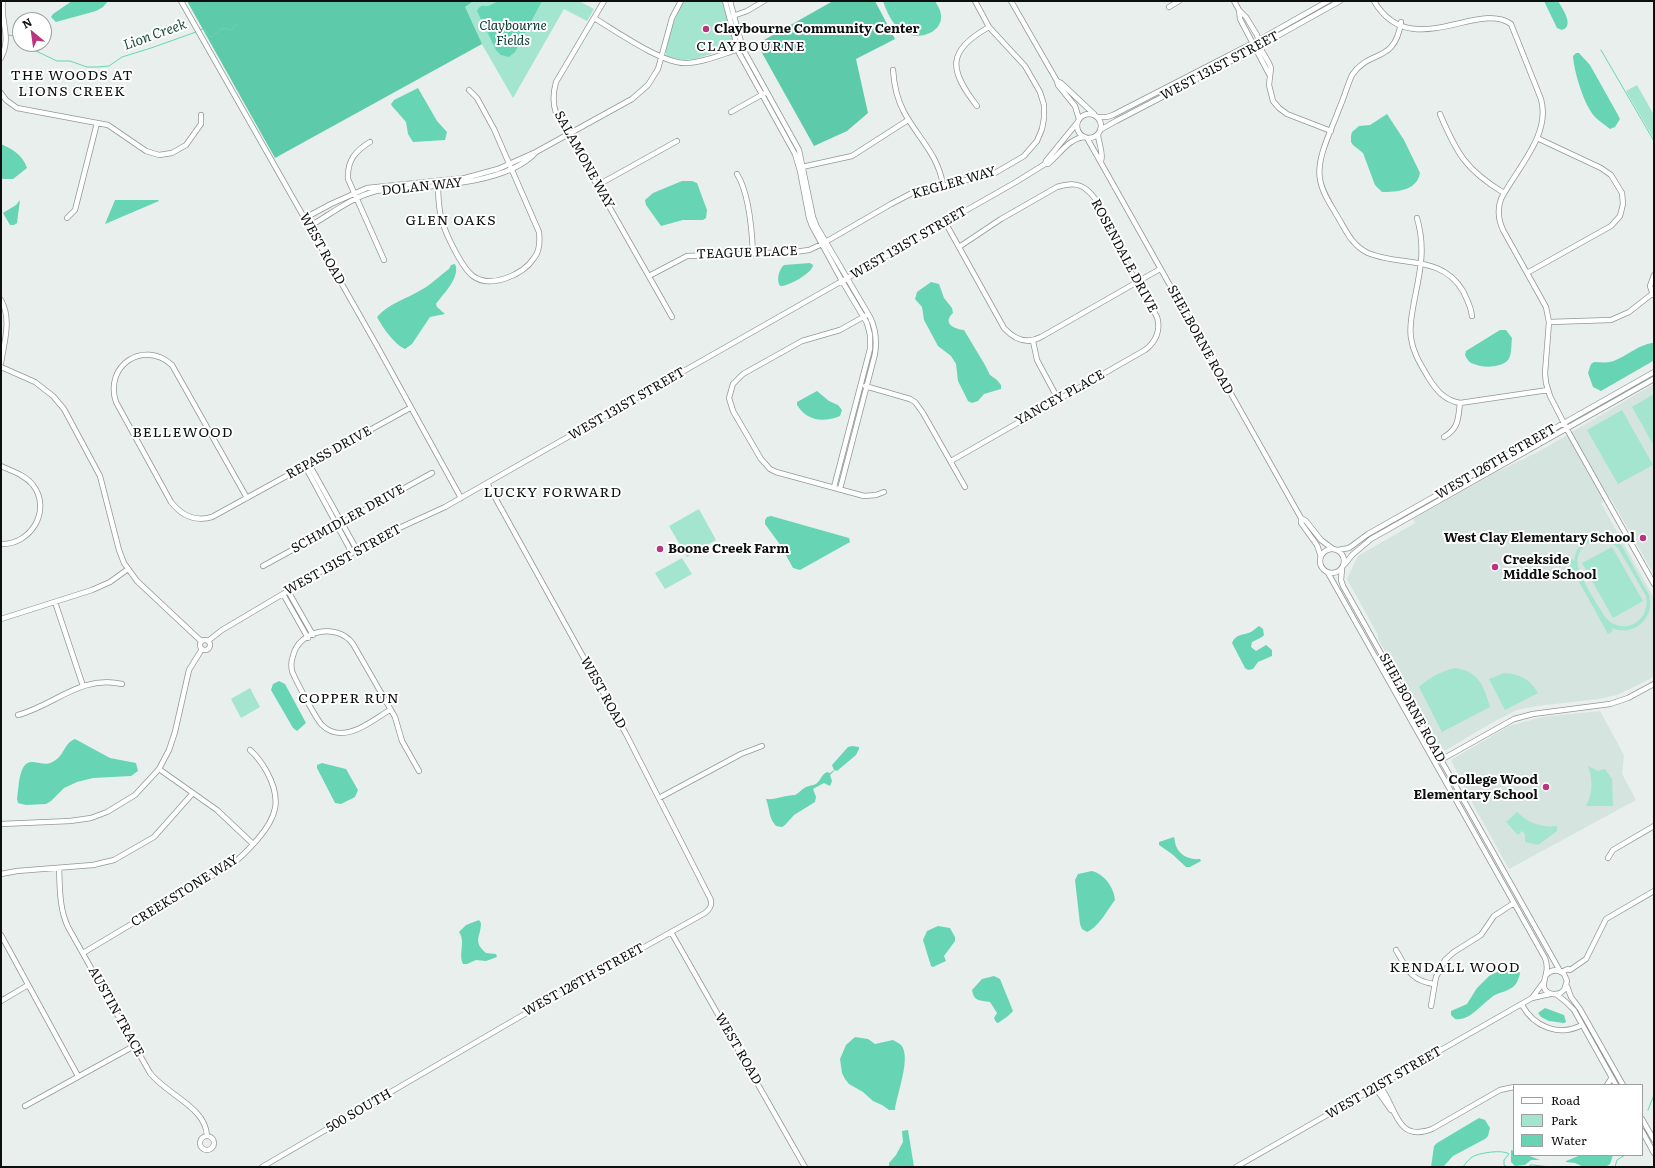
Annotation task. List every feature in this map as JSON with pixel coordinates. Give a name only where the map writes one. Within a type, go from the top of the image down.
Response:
[{"type":"street","points":[[1,58],[6,48],[3,1]]},
{"type":"street","name":"WEST ROAD","points":[[181,1],[310,226],[461,498]]},
{"type":"street","name":"SALAMONE WAY","points":[[604,1],[554,88],[553,105],[672,317]]},
{"type":"street","name":"DOLAN WAY","points":[[305,218],[355,196],[376,191],[438,184],[510,166],[638,94],[648,85],[655,75],[672,18],[681,1]]},
{"type":"street","points":[[725,1],[732,16]]},
{"type":"street","points":[[730,1],[740,48],[764,94],[799,150],[809,218],[847,278],[875,329],[877,345],[840,489]]},
{"type":"street","points":[[732,16],[747,11],[764,1]]},
{"type":"street","name":"KEGLER WAY","points":[[824,243],[903,198],[922,190],[990,174],[1018,160],[1028,152],[1037,141],[1042,129],[1044,118],[1043,98],[1030,72],[989,27],[975,1]]},
{"type":"street","points":[[1011,1],[1058,85],[1076,108],[1080,133],[1086,137],[1092,138],[1099,132],[1101,123],[1096,116],[1057,81]]},
{"type":"street","points":[[1169,7],[1179,1]]},
{"type":"street","points":[[1234,1],[1239,10],[1246,17],[1270,66],[1269,85],[1273,101],[1287,114],[1331,131]]},
{"type":"street","name":"WEST 131ST STREET","points":[[1099,132],[1108,125],[1256,48],[1260,43],[1328,1]]},
{"type":"street","name":"WEST 131ST STREET","points":[[1096,116],[1107,117],[1113,115],[1253,43],[1260,43],[1340,1]]},
{"type":"street","points":[[1374,1],[1384,14],[1396,21],[1414,22]]},
{"type":"street","points":[[1239,10],[1240,19],[1269,74]]},
{"type":"street","points":[[1506,16],[1511,24],[1542,104],[1543,122],[1537,138],[1504,193],[1498,209],[1499,221],[1546,307],[1549,322],[1545,366],[1548,390],[1654,584]]},
{"type":"street","points":[[594,18],[661,57],[671,61],[690,62],[740,48]]},
{"type":"street","points":[[1401,22],[1398,36],[1393,46],[1360,67],[1355,72],[1320,161],[1320,180],[1326,196],[1349,236],[1358,246],[1368,253],[1438,268],[1452,277],[1459,285],[1469,303],[1472,316]]},
{"type":"street","points":[[977,106],[960,83],[957,75],[957,60],[962,48],[969,39],[989,27]]},
{"type":"street","points":[[893,70],[898,97],[908,120],[935,158],[940,170],[943,185]]},
{"type":"street","points":[[438,184],[441,219],[466,269],[472,276],[483,281],[499,281],[529,264],[535,258],[539,249],[540,240],[539,232],[534,219],[494,129],[476,98],[469,90]]},
{"type":"street","points":[[1,93],[6,100],[17,108],[111,127],[150,153],[165,155],[182,148],[190,140],[202,124],[201,115]]},
{"type":"street","points":[[732,112],[764,94]]},
{"type":"street","points":[[1440,114],[1454,147],[1466,164],[1478,176],[1504,193]]},
{"type":"street","points":[[1079,121],[1085,115],[1096,116]]},
{"type":"street","points":[[801,167],[852,156],[908,120]]},
{"type":"street","name":"WEST 131ST STREET","points":[[1045,164],[1079,121]]},
{"type":"street","points":[[67,218],[75,210],[97,123]]},
{"type":"street","name":"SHELBORNE ROAD","points":[[1099,132],[1098,143],[1102,157],[1101,161]]},
{"type":"street","name":"WEST 131ST STREET","points":[[208,641],[222,630],[357,550],[461,498],[1016,182],[1045,164],[1048,164],[1074,140],[1086,137]]},
{"type":"street","name":"SHELBORNE ROAD","points":[[1086,137],[1101,161],[1160,269],[1301,518],[1301,523],[1317,545],[1321,557]]},
{"type":"street","points":[[1527,273],[1611,226],[1619,218],[1623,206],[1622,193],[1613,177],[1608,172],[1537,138]]},
{"type":"street","points":[[598,185],[677,141]]},
{"type":"street","points":[[370,142],[356,152],[350,162],[348,179],[384,260]]},
{"type":"street","points":[[738,174],[742,181],[744,190],[752,236],[753,253]]},
{"type":"street","name":"ROSENDALE DRIVE","points":[[959,246],[1001,219],[1058,187],[1067,184],[1082,186],[1091,194],[1104,215],[1120,252],[1157,316],[1159,326]]},
{"type":"street","name":"DOLAN WAY","points":[[310,226],[355,196]]},
{"type":"street","points":[[1417,218],[1422,236],[1422,264],[1410,323],[1413,345],[1419,362],[1436,390],[1447,399],[1460,403],[1548,390]]},
{"type":"street","points":[[945,222],[1004,328],[1015,338],[1020,340],[1033,341],[1160,269]]},
{"type":"street","points":[[824,243],[842,281],[863,317],[868,328],[870,342],[870,349],[834,487]]},
{"type":"street","name":"TEAGUE PLACE","points":[[649,276],[687,256],[799,252],[809,250],[824,243]]},
{"type":"street","points":[[1549,322],[1611,320],[1629,312],[1653,295],[1650,290],[1650,283],[1654,275]]},
{"type":"street","points":[[1,300],[4,305],[7,321],[1,363]]},
{"type":"street","points":[[868,314],[840,330],[802,341],[743,374],[733,384],[730,391],[730,404],[733,412],[764,464],[776,472],[864,496],[876,495],[884,492]]},
{"type":"street","name":"YANCEY PLACE","points":[[951,460],[1145,350],[1156,339],[1159,326]]},
{"type":"street","points":[[1033,341],[1037,360],[1058,400]]},
{"type":"street","name":"REPASS DRIVE","points":[[247,498],[172,365],[166,360],[155,355],[142,355],[131,358],[125,363],[116,374],[113,395],[122,415],[176,509],[186,516],[193,518],[206,519],[247,498],[410,408]]},
{"type":"street","points":[[1,367],[35,382],[53,396],[64,409],[100,476],[119,550],[128,569],[137,580],[201,641],[208,641],[210,645],[208,648],[204,650],[202,649]]},
{"type":"street","name":"WEST 126TH STREET","points":[[1344,564],[1371,539],[1654,372]]},
{"type":"street","name":"WEST 126TH STREET","points":[[1335,550],[1349,548],[1368,534],[1566,425],[1654,379]]},
{"type":"street","points":[[861,385],[910,399],[915,402],[924,413],[965,487]]},
{"type":"street","points":[[1444,437],[1452,432],[1456,426],[1460,403]]},
{"type":"street","points":[[307,465],[339,523],[357,550]]},
{"type":"street","points":[[1,466],[23,476],[32,483],[38,493],[40,509],[38,520],[28,534],[13,543],[1,544]]},
{"type":"street","name":"SCHMIDLER DRIVE","points":[[263,566],[432,473]]},
{"type":"street","name":"WEST ROAD","points":[[487,483],[659,798],[710,897],[711,906]]},
{"type":"street","name":"SHELBORNE ROAD","points":[[1301,518],[1306,521],[1321,540],[1335,550]]},
{"type":"street","points":[[339,523],[352,553]]},
{"type":"street","points":[[1335,550],[1343,555],[1344,564],[1342,569],[1337,573],[1328,573],[1322,568],[1321,557],[1324,552],[1335,550]]},
{"type":"street","points":[[1,619],[99,588],[128,569]]},
{"type":"street","name":"SHELBORNE ROAD","points":[[1342,569],[1341,580],[1343,586],[1561,972]]},
{"type":"street","name":"SHELBORNE ROAD","points":[[1328,573],[1545,958],[1546,975]]},
{"type":"street","points":[[285,592],[310,636]]},
{"type":"street","points":[[55,602],[83,686]]},
{"type":"street","points":[[390,710],[349,732],[337,733],[321,724],[293,674],[291,666],[293,654],[296,648],[310,636],[330,630],[339,632],[348,637],[390,710],[402,741],[419,771]]},
{"type":"street","points":[[1,824],[70,821],[91,818],[107,812],[126,801],[146,784],[159,769],[169,750],[175,732],[189,670],[202,649],[200,645],[201,641]]},
{"type":"street","points":[[18,715],[32,711],[70,691],[83,686],[103,682],[122,684]]},
{"type":"street","points":[[1436,764],[1492,730],[1518,717],[1610,704],[1628,698],[1654,684]]},
{"type":"street","points":[[659,798],[741,754],[762,746]]},
{"type":"street","name":"CREEKSTONE WAY","points":[[83,953],[232,864],[269,826],[276,806],[276,795],[271,780],[258,757],[250,750]]},
{"type":"street","points":[[159,769],[217,810],[253,844]]},
{"type":"street","points":[[1,874],[17,871],[93,865],[107,862],[138,847],[162,830],[193,793]]},
{"type":"street","points":[[1608,858],[1613,850],[1654,826]]},
{"type":"street","name":"AUSTIN TRACE","points":[[59,868],[62,912],[68,927],[154,1079],[194,1110],[205,1125],[207,1136]]},
{"type":"street","points":[[1615,1084],[1571,1007],[1545,988],[1543,983],[1546,975],[1552,971],[1561,972],[1568,969],[1570,970],[1586,959],[1606,919],[1654,891]]},
{"type":"street","points":[[1431,1006],[1434,984],[1440,968],[1448,957],[1481,935],[1494,916],[1514,904]]},
{"type":"street","name":"WEST 126TH STREET","points":[[456,1055],[516,1019],[705,913],[711,906]]},
{"type":"street","name":"WEST ROAD","points":[[671,932],[805,1167]]},
{"type":"street","points":[[1,935],[78,1076]]},
{"type":"street","points":[[1396,950],[1407,970],[1414,977],[1420,981],[1434,984]]},
{"type":"street","points":[[1570,970],[1567,985],[1571,997],[1580,1009],[1622,1084]]},
{"type":"street","points":[[1561,972],[1567,979]]},
{"type":"street","name":"WEST 121ST STREET","points":[[1236,1167],[1522,1005],[1532,998],[1543,983]]},
{"type":"street","points":[[1,1001],[28,985]]},
{"type":"street","points":[[1553,994],[1562,992],[1567,985]]},
{"type":"street","name":"WEST 121ST STREET","points":[[1532,998],[1553,994]]},
{"type":"street","points":[[1522,1005],[1532,1020],[1549,1028],[1566,1030],[1582,1025]]},
{"type":"street","points":[[24,1106],[134,1046]]},
{"type":"street","name":"500 SOUTH","points":[[262,1167],[456,1055]]},
{"type":"street","points":[[1608,1084],[1611,1080],[1611,1076]]},
{"type":"street","points":[[1379,1086],[1384,1093],[1392,1111],[1403,1126],[1412,1132],[1424,1132],[1432,1129],[1500,1090],[1513,1086]]},
{"type":"street","points":[[1643,1121],[1654,1140]]},
{"type":"street","points":[[1643,1133],[1654,1152]]},
{"type":"shaded area","points":[[187,1],[473,1],[465,7],[482,44],[275,158]]},
{"type":"shaded area","points":[[833,1],[875,1],[895,39],[856,59],[868,113],[847,131],[814,146],[757,44]]},
{"type":"shaded area","name":"Creekside Middle School","points":[[1654,384],[1654,575],[1610,497],[1601,503],[1654,598],[1654,675],[1650,679],[1617,695],[1599,699],[1537,706],[1517,710],[1493,722],[1446,750],[1443,750],[1378,639],[1378,635],[1347,579],[1358,556],[1415,523],[1413,519],[1495,473],[1538,452]]},
{"type":"shaded area","name":"College Wood Elementary School","points":[[1600,711],[1624,755],[1622,774],[1636,800],[1509,869],[1474,806],[1451,760],[1509,726],[1542,717]]},
{"type":"green space","name":"Claybourne Fields","points":[[457,1],[579,1],[594,9],[587,21],[564,9],[513,98]]},
{"type":"green space","points":[[684,1],[724,1],[735,46],[695,59],[684,60],[667,57],[666,52],[669,37]]},
{"type":"green space","points":[[1637,85],[1654,115],[1654,139],[1626,91]]},
{"type":"green space","points":[[1654,394],[1654,446],[1632,407]]},
{"type":"green space","points":[[1622,410],[1653,465],[1618,484],[1587,430]]},
{"type":"green space","points":[[699,509],[716,540],[687,557],[669,526]]},
{"type":"green space","points":[[1600,535],[1612,538],[1622,546],[1649,595],[1649,612],[1641,624],[1635,628],[1619,630],[1611,628],[1613,631],[1608,634],[1567,560],[1571,558],[1574,561],[1577,551],[1582,543]],"holes":[[[1601,539],[1612,543],[1618,548],[1646,596],[1644,613],[1635,624],[1628,626],[1613,624],[1606,618],[1586,585],[1578,566],[1578,556],[1580,551],[1587,544]]]},
{"type":"green space","points":[[1612,547],[1643,601],[1613,618],[1582,563]]},
{"type":"green space","points":[[682,558],[692,574],[665,589],[655,573]]},
{"type":"green space","points":[[1454,668],[1469,672],[1479,680],[1490,707],[1442,732],[1419,687],[1435,675]]},
{"type":"green space","points":[[1504,673],[1524,678],[1532,684],[1538,693],[1505,710],[1489,679]]},
{"type":"green space","points":[[250,688],[260,707],[241,718],[231,699]]},
{"type":"green space","points":[[1588,766],[1598,771],[1605,769],[1612,779],[1613,806],[1586,806],[1592,786]]},
{"type":"green space","points":[[1517,812],[1521,816],[1536,824],[1557,826],[1557,831],[1538,845],[1525,842],[1525,834],[1522,831],[1518,835],[1506,822]]},
{"type":"water","points":[[72,1],[108,1],[103,7],[96,11],[56,22],[52,18],[53,14]]},
{"type":"water","points":[[499,1],[542,1],[515,52],[509,57],[501,55],[496,50],[477,11],[481,6],[488,6]]},
{"type":"water","points":[[883,1],[935,1],[940,9],[941,19],[936,29],[920,36],[914,36],[900,30],[888,14]]},
{"type":"water","points":[[1544,1],[1558,1],[1568,21],[1566,28],[1562,30],[1557,28]]},
{"type":"water","points":[[1576,53],[1579,53],[1590,65],[1618,115],[1620,119],[1615,127],[1610,129],[1600,122],[1587,105],[1575,71],[1573,56]]},
{"type":"water","points":[[418,88],[437,121],[447,132],[445,140],[413,142],[408,134],[406,122],[392,106],[391,104],[394,100]]},
{"type":"water","points":[[1387,114],[1404,140],[1420,173],[1415,184],[1405,189],[1393,192],[1382,192],[1375,185],[1363,153],[1351,142],[1352,132],[1359,126],[1370,125]]},
{"type":"water","points":[[1,144],[13,150],[20,156],[27,168],[13,179],[3,179],[1,177]]},
{"type":"water","points":[[682,181],[692,181],[697,183],[707,210],[706,218],[703,220],[683,220],[661,226],[646,205],[645,200],[653,193]]},
{"type":"water","points":[[20,200],[17,223],[10,225],[3,213],[16,205]]},
{"type":"water","points":[[115,200],[158,200],[159,201],[105,224]]},
{"type":"water","points":[[810,263],[813,265],[809,272],[799,279],[780,286],[778,281],[779,275],[784,265]]},
{"type":"water","points":[[455,264],[456,274],[447,290],[436,304],[437,307],[445,314],[430,317],[412,344],[405,349],[401,347],[389,335],[377,317],[381,312],[392,305],[428,286],[449,269],[451,265]]},
{"type":"water","points":[[931,282],[939,284],[944,298],[952,308],[953,313],[950,317],[949,323],[953,327],[964,330],[990,375],[1001,385],[1001,389],[984,394],[978,401],[972,403],[968,401],[958,381],[956,364],[951,356],[938,346],[924,320],[922,307],[915,299],[917,292]]},
{"type":"water","points":[[1500,330],[1506,330],[1512,338],[1511,353],[1508,360],[1501,365],[1486,367],[1469,362],[1465,355],[1466,351]]},
{"type":"water","points":[[1654,343],[1653,361],[1601,391],[1593,387],[1588,373],[1591,364],[1594,362],[1615,361],[1638,348]]},
{"type":"water","points":[[817,391],[829,401],[838,405],[842,410],[840,416],[822,420],[811,417],[801,410],[797,405],[797,402]]},
{"type":"water","points":[[771,516],[849,538],[850,542],[800,570],[793,568],[781,546],[765,524],[767,517]]},
{"type":"water","points":[[1259,626],[1263,629],[1264,635],[1252,642],[1251,647],[1256,651],[1266,645],[1272,650],[1272,656],[1258,662],[1253,669],[1248,670],[1245,668],[1232,643],[1237,636],[1251,632]]},
{"type":"water","points":[[279,681],[285,684],[306,723],[297,731],[293,728],[271,690],[273,684]]},
{"type":"water","points":[[75,739],[110,758],[136,763],[138,771],[131,776],[93,778],[77,782],[64,788],[46,804],[26,805],[18,803],[19,782],[24,766],[33,762],[44,764],[51,763],[60,756],[68,743]]},
{"type":"water","points":[[848,747],[859,747],[856,755],[830,775],[832,781],[830,786],[824,783],[813,789],[816,797],[815,802],[794,815],[782,827],[776,826],[770,816],[766,799],[795,795],[806,787],[815,784],[825,773],[830,773],[834,770],[832,765]]},
{"type":"water","points":[[322,763],[346,769],[358,790],[355,797],[341,804],[335,803],[317,768],[317,765]]},
{"type":"water","points":[[1174,837],[1178,849],[1183,855],[1193,859],[1200,859],[1201,861],[1190,867],[1186,867],[1172,854],[1159,845],[1159,842]]},
{"type":"water","points":[[1092,871],[1101,875],[1108,882],[1113,890],[1115,900],[1095,927],[1087,932],[1082,929],[1080,924],[1075,880],[1078,874]]},
{"type":"water","points":[[479,920],[481,923],[481,928],[478,939],[479,945],[486,953],[496,954],[497,957],[486,961],[476,960],[463,964],[461,956],[462,940],[459,932],[466,925]]},
{"type":"water","points":[[938,926],[950,928],[955,937],[955,941],[944,956],[946,961],[933,967],[931,966],[923,940],[927,931]]},
{"type":"water","points":[[1507,967],[1517,969],[1520,973],[1518,981],[1513,987],[1490,998],[1466,1018],[1455,1019],[1451,1015],[1451,1011],[1467,1004],[1477,988],[1489,976]]},
{"type":"water","points":[[994,976],[1000,979],[1013,1011],[998,1023],[994,1018],[997,1013],[990,1002],[976,999],[972,990],[982,979]]},
{"type":"water","points":[[1545,1008],[1564,1015],[1566,1022],[1549,1021],[1541,1017],[1538,1013]]},
{"type":"water","points":[[855,1037],[868,1039],[875,1044],[893,1040],[901,1045],[905,1058],[895,1110],[889,1110],[873,1101],[863,1092],[849,1084],[845,1079],[842,1073],[840,1059],[846,1045]]},
{"type":"water","points":[[1479,1118],[1485,1120],[1490,1128],[1488,1136],[1453,1156],[1443,1167],[1431,1167],[1434,1146]]},
{"type":"water","points":[[908,1130],[914,1167],[889,1167],[889,1163],[896,1155],[903,1142],[902,1131]]},
{"type":"water","points":[[1511,1150],[1513,1151],[1513,1156],[1530,1156],[1540,1160],[1531,1160],[1525,1165],[1515,1166],[1511,1162]]},
{"type":"water","points":[[1578,1156],[1613,1156],[1610,1164],[1607,1166],[1584,1167],[1566,1161]]},
{"type":"waterway","name":"Lion Creek","points":[[199,30],[205,30],[210,37],[212,37],[222,28],[231,30],[238,23]]},
{"type":"waterway","name":"Lion Creek","points":[[38,52],[57,61],[70,61],[87,67],[109,66],[122,57],[196,32]]},
{"type":"waterway","name":"Lion Creek","points":[[7,35],[12,36]]},
{"type":"waterway","points":[[1601,50],[1654,141]]},
{"type":"waterway","points":[[1648,1110],[1654,1095]]},
{"type":"waterway","points":[[1463,1167],[1472,1157],[1485,1153],[1496,1152],[1509,1154],[1504,1160],[1504,1165],[1507,1167]]},
{"type":"waterway","points":[[1615,1167],[1617,1160],[1623,1156]]},
{"type":"waterway","points":[[1529,1167],[1530,1165],[1550,1167]]},
{"type":"place","name":"Claybourne Community Center","points":[[706,29]]},
{"type":"place","name":"West Clay Elementary School","points":[[1643,538]]},
{"type":"place","name":"Boone Creek Farm","points":[[660,549]]},
{"type":"place","name":"Creekside Middle School","points":[[1495,567]]},
{"type":"place","name":"College Wood Elementary School","points":[[1546,787]]},
{"type":"district","name":"CLAYBOURNE","points":[[751,47]]},
{"type":"district","name":"THE WOODS AT LIONS CREEK","points":[[72,84]]},
{"type":"district","name":"GLEN OAKS","points":[[451,221]]},
{"type":"district","name":"BELLEWOOD","points":[[183,433]]},
{"type":"district","name":"LUCKY FORWARD","points":[[553,493]]},
{"type":"district","name":"COPPER RUN","points":[[349,699]]},
{"type":"district","name":"KENDALL WOOD","points":[[1455,968]]}]
